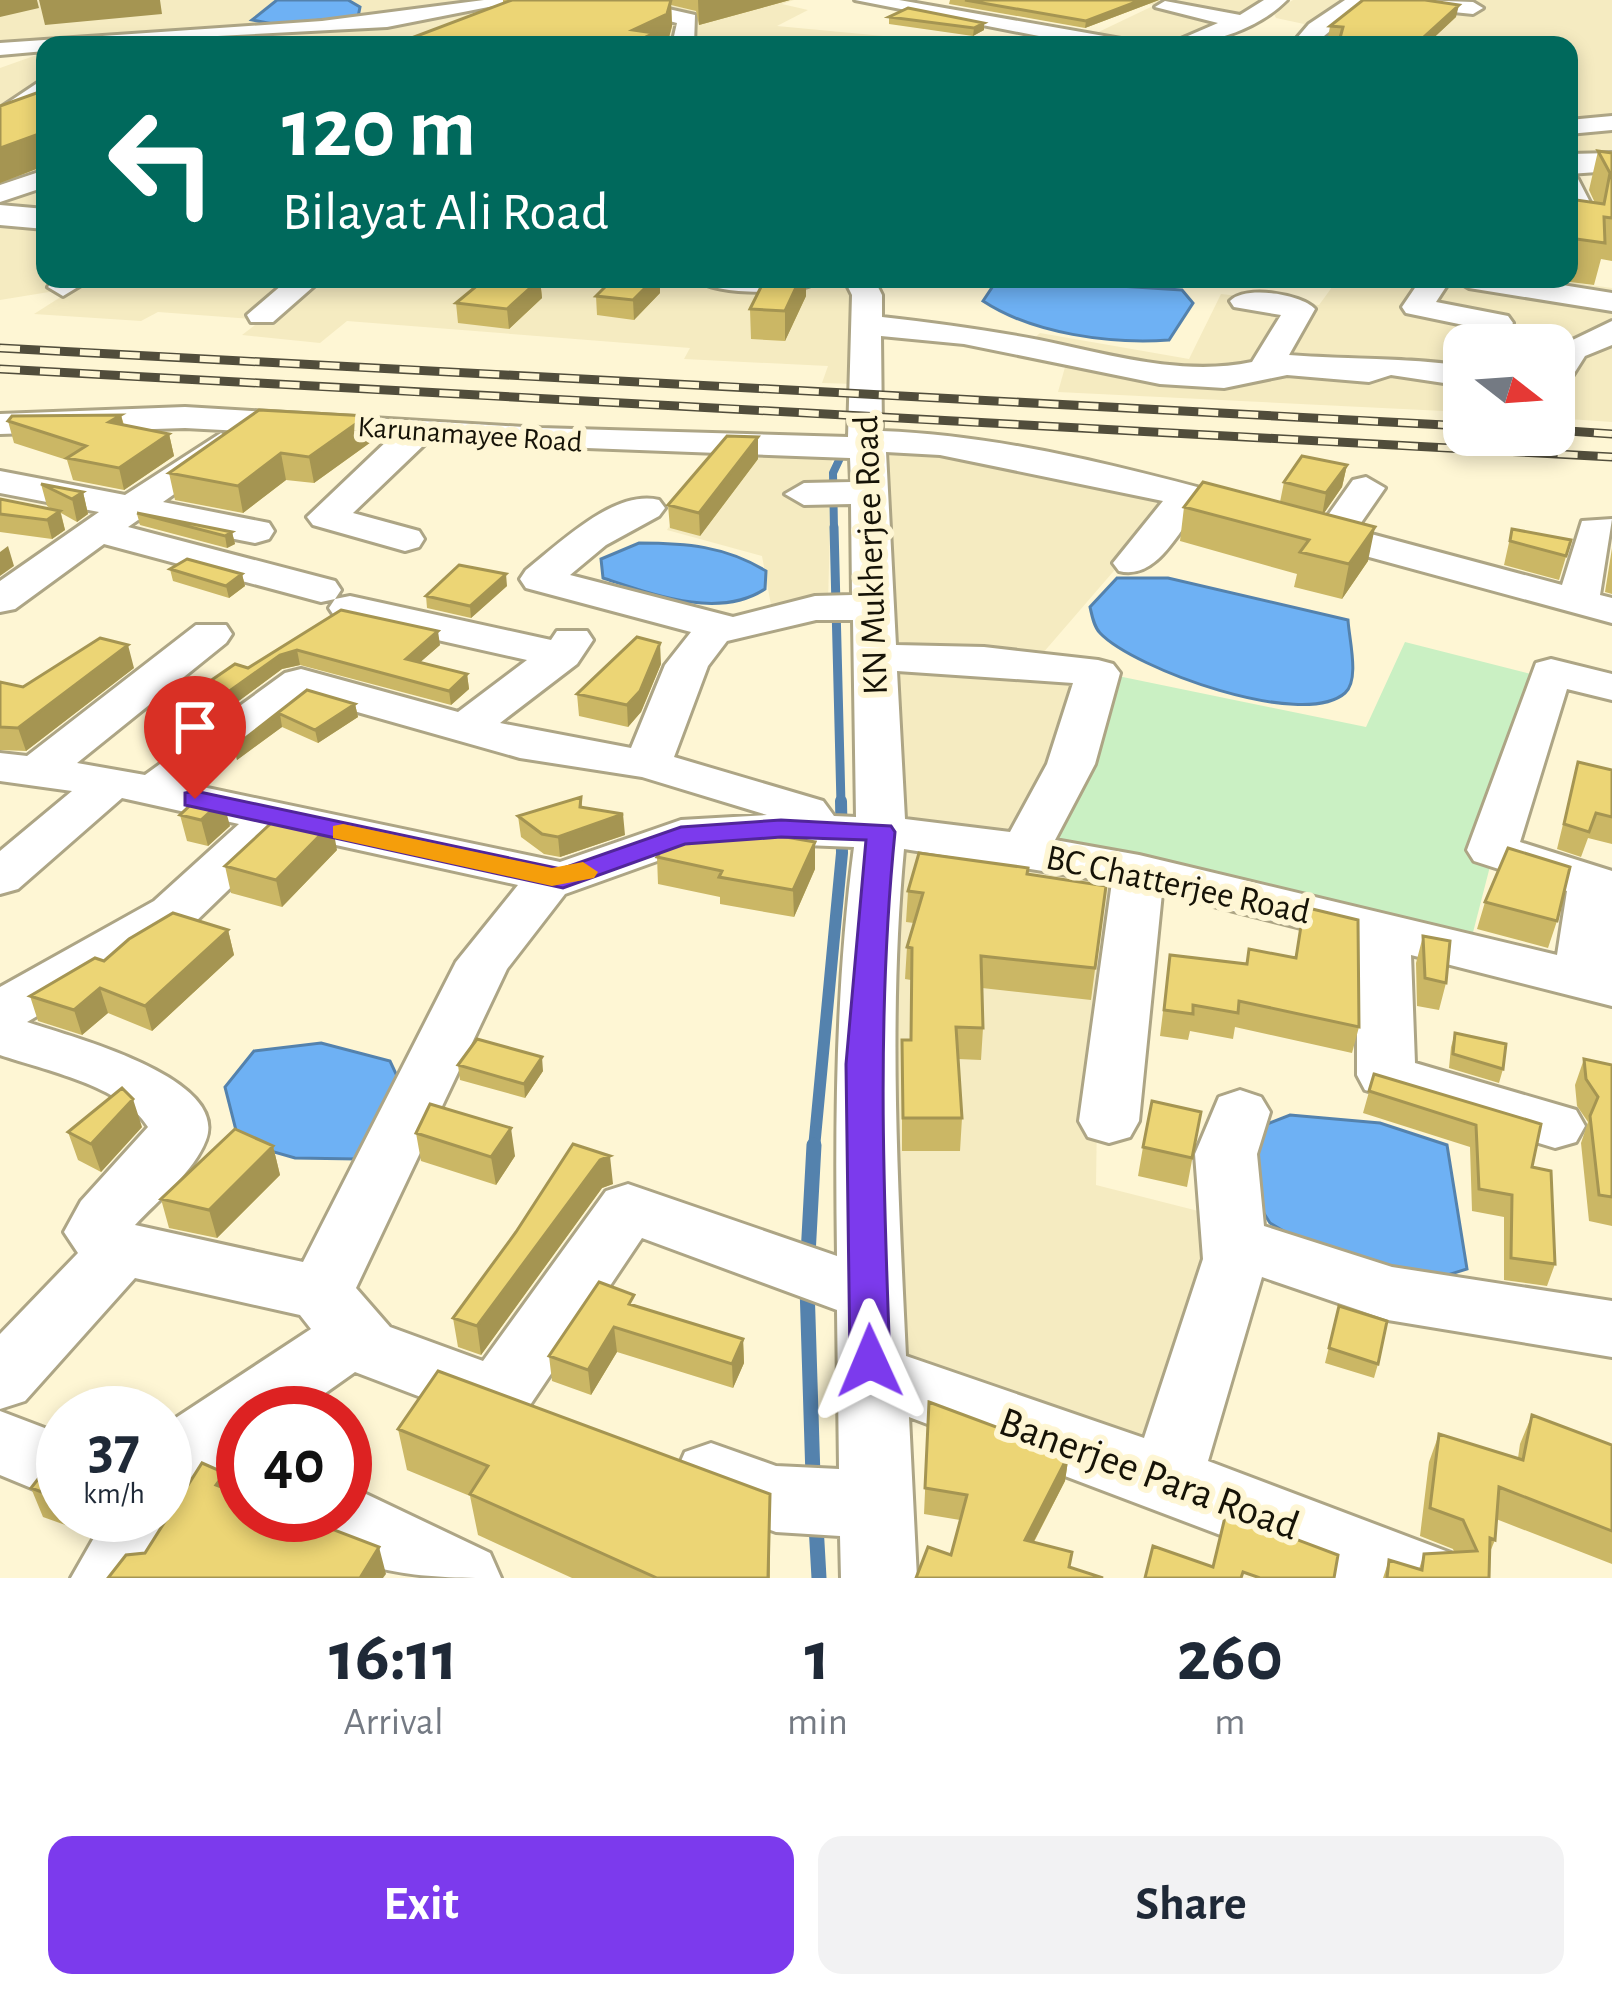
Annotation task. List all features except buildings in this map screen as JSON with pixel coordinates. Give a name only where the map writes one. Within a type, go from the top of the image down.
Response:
[{"type":"main road","points":[[1578,164],[1612,162]]},
{"type":"main road","points":[[1578,174],[1612,173]]},
{"type":"main road","points":[[0,211],[36,214]]},
{"type":"street","points":[[401,0],[471,12]]},
{"type":"street","points":[[601,0],[688,19],[685,36]]},
{"type":"street","points":[[866,0],[1045,24],[1076,36]]},
{"type":"street","points":[[942,13],[965,0]]},
{"type":"street","points":[[1193,0],[1273,4]]},
{"type":"street","points":[[1310,36],[1358,0]]},
{"type":"street","points":[[1396,0],[1473,8]]},
{"type":"street","points":[[96,36],[147,25],[380,25],[525,4]]},
{"type":"street","points":[[1202,36],[1273,4]]},
{"type":"street","points":[[1165,7],[1241,21]]},
{"type":"street","points":[[882,25],[914,9]]},
{"type":"street","points":[[1023,36],[1045,24]]},
{"type":"street","points":[[0,49],[36,46]]},
{"type":"street","points":[[0,66],[36,52]]},
{"type":"street","points":[[0,117],[32,103],[28,95],[36,90]]},
{"type":"street","points":[[1578,126],[1612,123]]},
{"type":"street","points":[[0,194],[36,181]]},
{"type":"street","points":[[1578,205],[1581,235]]},
{"type":"street","points":[[262,315],[296,288]]},
{"type":"street","name":"KN Mukherjee Road","points":[[864,288],[867,325],[862,416],[868,445],[881,832],[866,964],[863,1064],[879,1578]]},
{"type":"street","points":[[1430,288],[1417,307],[1496,324]]},
{"type":"street","points":[[1525,288],[1612,302]]},
{"type":"street","points":[[1245,301],[1300,309],[1265,366]]},
{"type":"street","points":[[867,325],[964,335],[1160,374],[1224,378],[1265,366],[1370,372],[1388,364],[1443,373]]},
{"type":"street","points":[[1575,356],[1611,342]]},
{"type":"street","name":"Karunamayee Road","points":[[0,424],[58,418],[255,421],[620,443],[940,444],[1024,458],[1187,497],[1595,607]]},
{"type":"street","points":[[0,600],[255,421]]},
{"type":"street","points":[[405,539],[326,517],[419,431]]},
{"type":"street","points":[[0,482],[134,504],[255,531]]},
{"type":"street","points":[[1331,539],[1366,488]]},
{"type":"street","points":[[804,494],[869,493]]},
{"type":"street","points":[[1133,563],[1187,497]]},
{"type":"street","points":[[646,508],[592,537],[540,579],[600,600],[733,630],[815,608],[873,607]]},
{"type":"street","points":[[1595,607],[1596,529],[1612,531]]},
{"type":"street","points":[[95,530],[336,599],[562,655]]},
{"type":"street","points":[[0,547],[57,557]]},
{"type":"street","points":[[465,728],[562,655],[600,600]]},
{"type":"street","points":[[648,764],[687,665],[716,628]]},
{"type":"street","points":[[19,770],[211,634]]},
{"type":"street","points":[[875,657],[984,660],[1098,674],[1071,764],[1024,852]]},
{"type":"street","points":[[1596,984],[1594,882],[1492,850],[1551,672],[1612,687]]},
{"type":"street","points":[[0,878],[133,786],[301,682],[536,748],[648,764],[806,811],[818,830]]},
{"type":"street","points":[[19,770],[133,786],[552,877],[483,962],[340,1314],[201,1467]]},
{"type":"street","points":[[0,1014],[46,982],[173,913],[277,816]]},
{"type":"street","name":"BC Chatterjee Road","points":[[552,877],[563,879],[681,835],[818,830],[939,835],[1139,872],[1596,984]]},
{"type":"street","points":[[1108,1121],[1139,872]]},
{"type":"street","points":[[1384,930],[1386,1075],[1555,1126]]},
{"type":"street","points":[[0,1034],[134,1086],[173,1110],[179,1124],[175,1141],[96,1232],[122,1250],[340,1314],[366,1347],[561,1420]]},
{"type":"street","points":[[1167,1478],[1235,1246],[1226,1154],[1240,1112]]},
{"type":"street","points":[[497,1396],[628,1208],[868,1294]]},
{"type":"street","points":[[1235,1246],[1293,1257],[1388,1293],[1612,1329]]},
{"type":"street","points":[[0,1380],[122,1250]]},
{"type":"street","name":"Banerjee Para Road","points":[[872,1374],[1167,1478],[1424,1578]]},
{"type":"street","points":[[0,1442],[36,1457]]},
{"type":"street","points":[[647,1452],[776,1499],[876,1504]]},
{"type":"street","points":[[372,1532],[463,1578]]},
{"type":"street","points":[[109,1578],[132,1542]]},
{"type":"shaded area","points":[[0,0],[794,0],[782,4],[808,10],[777,26],[883,36],[189,36],[385,22],[36,36],[36,43],[0,47]]},
{"type":"shaded area","points":[[1114,0],[1272,0],[1262,9],[1198,36],[1090,36],[1155,5]]},
{"type":"shaded area","points":[[1293,0],[1612,0],[1612,155],[1578,157],[1578,36],[1299,36],[1304,24],[1276,18],[1273,12]]},
{"type":"shaded area","points":[[36,55],[36,206],[0,203],[0,68]]},
{"type":"shaded area","points":[[0,213],[36,216],[36,288],[55,288],[0,300]]},
{"type":"shaded area","points":[[1578,283],[1612,288],[1612,422],[1575,419],[1575,324],[1443,324],[1443,411],[1058,392],[1069,353],[1029,343],[1040,333],[1189,359],[1221,294],[1319,305],[1331,288],[1578,288]]},
{"type":"shaded area","points":[[75,288],[290,288],[252,319],[158,312],[141,321],[34,314]]},
{"type":"shaded area","points":[[303,288],[852,288],[859,314],[854,384],[822,383],[828,366],[684,359],[690,348],[347,321],[320,343],[242,335]]},
{"type":"shaded area","points":[[880,444],[934,449],[1176,499],[1036,661],[882,653]]},
{"type":"shaded area","points":[[832,452],[828,604],[771,605],[762,556],[667,530],[717,453]]},
{"type":"shaded area","points":[[888,663],[1091,675],[1018,842],[895,825]]},
{"type":"shaded area","points":[[898,840],[1123,882],[1097,1117],[1096,1185],[1214,1215],[1215,1259],[1151,1452],[885,1365]]},
{"type":"green space","points":[[1405,642],[1539,676],[1469,948],[1036,848],[1113,675],[1366,727]]},
{"type":"water","points":[[277,0],[348,0],[360,7],[358,17],[273,24],[252,20]]},
{"type":"water","points":[[992,288],[1151,288],[1182,290],[1193,303],[1169,340],[1122,340],[1048,329],[983,301]]},
{"type":"water","points":[[639,543],[689,545],[735,556],[766,571],[765,589],[727,603],[706,603],[663,597],[603,578],[601,559]]},
{"type":"water","points":[[1117,578],[1168,578],[1348,620],[1353,669],[1349,687],[1324,703],[1258,700],[1147,663],[1100,633],[1094,621],[1090,607]]},
{"type":"water","points":[[321,1043],[390,1061],[405,1093],[357,1159],[295,1158],[239,1142],[225,1087],[254,1051]]},
{"type":"water","points":[[1290,1115],[1380,1123],[1447,1145],[1467,1269],[1412,1286],[1319,1252],[1270,1223],[1251,1193],[1262,1126]]},
{"type":"waterway","points":[[834,530],[833,473],[840,458]]},
{"type":"waterway","points":[[834,527],[841,804]]},
{"type":"waterway","points":[[814,1148],[842,853],[841,801]]},
{"type":"waterway","points":[[808,1255],[814,1145]]},
{"type":"waterway","points":[[807,1286],[813,1477]]},
{"type":"waterway","points":[[816,1525],[819,1578]]},
{"type":"railway","points":[[0,348],[1443,425]]},
{"type":"railway","points":[[0,369],[1612,457]]},
{"type":"railway","points":[[1575,431],[1612,434]]},
{"type":"slow traffic","points":[[343,832],[470,863],[563,879],[583,872]]},
{"type":"route","points":[[195,799],[470,863],[563,879],[681,835],[781,829],[881,832],[866,964],[863,1064],[870,1361]]}]
